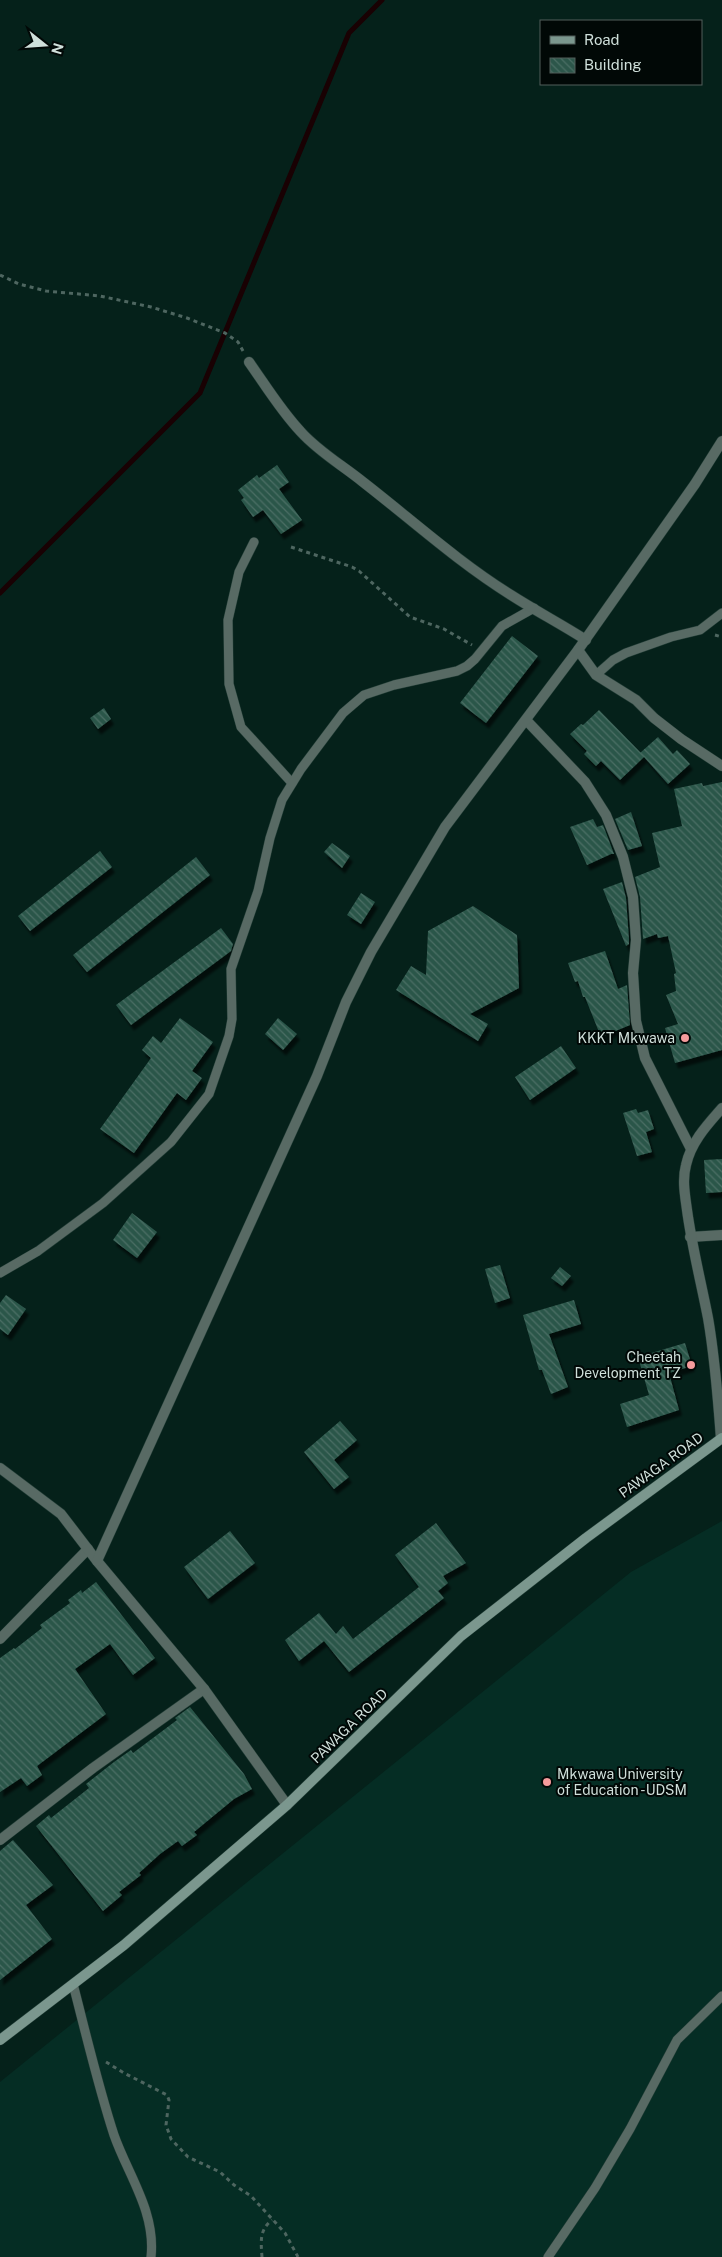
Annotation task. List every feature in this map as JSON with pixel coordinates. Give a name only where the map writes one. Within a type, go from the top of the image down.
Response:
[{"type":"main road","name":"PAWAGA ROAD","points":[[0,2040],[124,1945],[287,1805],[461,1636],[586,1538],[721,1438]]},
{"type":"street","points":[[249,362],[280,408],[301,433],[326,455],[363,481],[466,564],[511,595],[586,640]]},
{"type":"street","points":[[97,1560],[317,1076],[346,1002],[371,952],[445,827],[527,721],[586,640],[695,484],[722,441]]},
{"type":"street","points":[[578,650],[596,675],[636,700],[654,718],[681,739],[722,766]]},
{"type":"street","points":[[527,721],[585,782],[606,814],[623,857],[633,897],[636,931],[634,973],[638,1030],[645,1058],[691,1149]]},
{"type":"street","points":[[721,1438],[708,1318],[690,1237],[684,1182],[686,1165],[691,1149],[700,1133],[722,1108]]},
{"type":"street","points":[[690,1237],[722,1235]]},
{"type":"street","points":[[0,1468],[61,1514],[88,1550],[204,1688],[287,1805]]},
{"type":"street","points":[[0,1639],[88,1550]]},
{"type":"street","points":[[0,1840],[93,1768],[204,1688]]},
{"type":"lane","points":[[254,542],[239,572],[229,613],[230,684],[241,727],[292,783]]},
{"type":"lane","points":[[0,1273],[38,1251],[103,1203],[171,1142],[209,1094],[229,1036],[232,1019],[231,970],[255,900],[282,800],[292,783],[343,713],[364,695],[394,685],[457,671],[471,662],[502,626],[534,608]]},
{"type":"lane","points":[[596,675],[613,660],[626,653],[671,637],[700,630],[722,613]]},
{"type":"lane","points":[[73,1984],[114,2136],[146,2211],[153,2243],[151,2257]]},
{"type":"lane","points":[[548,2257],[595,2188],[630,2129],[677,2040],[722,1996]]},
{"type":"path","points":[[0,274],[19,284],[36,289],[100,296],[143,306],[218,328],[238,342],[249,362]]},
{"type":"path","points":[[290,547],[352,567],[359,571],[410,617],[444,629],[482,650]]},
{"type":"path","points":[[90,2049],[124,2073],[168,2095],[166,2125],[171,2139],[179,2149],[188,2157],[220,2172],[234,2186],[251,2196],[285,2233],[298,2257]]},
{"type":"path","points":[[262,2257],[261,2236],[266,2224],[272,2220]]},
{"type":"shaded area","name":"Mkwawa University of Education -UDSM","points":[[722,1521],[722,2257],[0,2257],[0,2082],[631,1572]]},
{"type":"building","points":[[277,465],[289,482],[279,489],[302,520],[281,534],[263,510],[253,517],[241,500],[244,498],[238,490],[257,475],[259,478]]},
{"type":"building","points":[[512,636],[538,656],[486,723],[460,703]]},
{"type":"building","points":[[104,708],[111,719],[98,729],[90,718]]},
{"type":"building","points":[[599,710],[641,753],[658,737],[673,754],[677,750],[690,764],[668,784],[644,757],[620,780],[601,761],[596,766],[584,754],[587,751],[570,734]]},
{"type":"building","points":[[722,782],[722,1050],[675,1063],[665,1028],[678,1024],[666,995],[676,991],[674,974],[676,973],[668,936],[658,938],[657,934],[643,939],[640,897],[635,877],[660,867],[652,833],[682,826],[674,789],[702,783],[703,786]]},
{"type":"building","points":[[631,812],[642,846],[628,850],[615,819]]},
{"type":"building","points":[[593,819],[597,827],[603,825],[614,854],[587,865],[570,827]]},
{"type":"building","points":[[332,843],[350,856],[342,868],[324,852]]},
{"type":"building","points":[[100,851],[112,867],[30,931],[18,916]]},
{"type":"building","points":[[196,857],[210,875],[87,972],[73,955]]},
{"type":"building","points":[[622,882],[626,898],[629,940],[629,944],[626,946],[603,889]]},
{"type":"building","points":[[361,893],[375,902],[361,924],[347,915]]},
{"type":"building","points":[[473,906],[517,935],[519,988],[470,1014],[488,1024],[478,1041],[396,990],[411,966],[426,975],[428,931]]},
{"type":"building","points":[[221,928],[233,944],[231,951],[131,1025],[116,1005]]},
{"type":"building","points":[[605,951],[618,989],[627,985],[630,1025],[601,1037],[578,981],[575,982],[568,963]]},
{"type":"building","points":[[180,1018],[213,1042],[192,1071],[202,1078],[186,1100],[177,1093],[134,1153],[100,1129],[151,1058],[142,1050],[153,1036],[161,1043]]},
{"type":"building","points":[[278,1018],[297,1034],[283,1050],[265,1034]]},
{"type":"building","points":[[561,1046],[576,1068],[530,1100],[515,1077]]},
{"type":"building","points":[[636,1109],[638,1113],[648,1110],[654,1129],[646,1132],[652,1152],[637,1156],[623,1113]]},
{"type":"building","points":[[722,1159],[722,1192],[706,1193],[704,1160]]},
{"type":"building","points":[[132,1213],[157,1232],[137,1258],[113,1240]]},
{"type":"building","points":[[500,1265],[510,1298],[495,1303],[485,1269]]},
{"type":"building","points":[[560,1267],[571,1276],[562,1286],[551,1278]]},
{"type":"building","points":[[6,1295],[26,1309],[8,1335],[0,1329],[0,1303]]},
{"type":"building","points":[[574,1300],[581,1324],[549,1334],[568,1387],[551,1394],[542,1370],[539,1370],[523,1315]]},
{"type":"building","points":[[685,1343],[692,1366],[669,1373],[679,1410],[627,1427],[620,1404],[649,1395],[638,1357]]},
{"type":"building","points":[[340,1421],[357,1440],[334,1460],[349,1477],[334,1489],[304,1452]]},
{"type":"building","points":[[436,1523],[466,1563],[443,1576],[448,1583],[438,1591],[444,1598],[349,1672],[324,1641],[299,1661],[285,1640],[319,1613],[336,1634],[343,1626],[353,1639],[419,1587],[395,1555]]},
{"type":"building","points":[[230,1531],[255,1563],[208,1599],[184,1567]]},
{"type":"building","points":[[96,1582],[155,1658],[133,1675],[110,1644],[75,1669],[106,1714],[37,1766],[42,1775],[27,1786],[21,1778],[0,1792],[0,1658],[42,1628],[40,1625],[70,1603],[68,1600],[81,1590],[82,1593]]},
{"type":"building","points":[[190,1707],[244,1774],[252,1789],[234,1799],[194,1832],[197,1835],[182,1846],[178,1841],[160,1854],[139,1873],[141,1875],[119,1892],[122,1895],[103,1911],[36,1826],[49,1815],[51,1818],[89,1788],[86,1784],[114,1762],[131,1750],[133,1753],[177,1720],[175,1718]]},
{"type":"building","points":[[13,1840],[53,1885],[26,1905],[52,1939],[0,1980],[0,1851]]},
{"type":"waterway","points":[[0,593],[200,393],[349,33],[382,0]]},
{"type":"place","name":"KKKT Mkwawa","points":[[685,1038]]},
{"type":"place","name":"Cheetah Development TZ","points":[[691,1365]]},
{"type":"place","name":"Mkwawa University of Education -UDSM","points":[[547,1782]]}]
